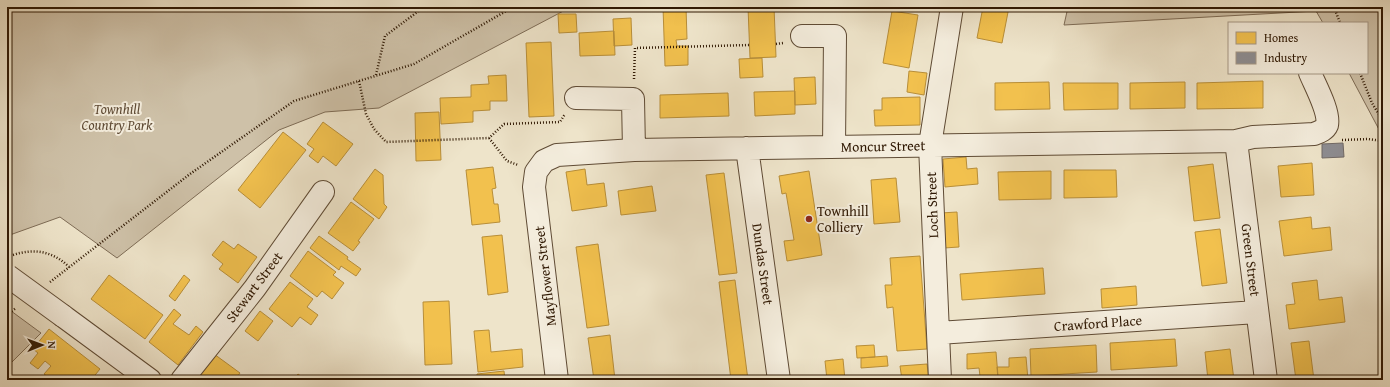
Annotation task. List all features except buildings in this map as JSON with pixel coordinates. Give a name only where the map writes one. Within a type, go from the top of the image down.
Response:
[{"type":"street","name":"Loch Street","points":[[940,380],[930,145],[952,7]]},
{"type":"street","points":[[802,36],[835,36],[834,147]]},
{"type":"street","points":[[1310,74],[1327,118],[1326,126],[1322,131],[1314,134]]},
{"type":"street","points":[[576,98],[633,99],[634,150]]},
{"type":"street","name":"Moncur Street","points":[[536,172],[544,161],[557,155],[634,150],[1236,141],[1253,137],[1314,134]]},
{"type":"street","name":"Green Street","points":[[1236,141],[1266,380]]},
{"type":"street","name":"Dundas Street","points":[[747,148],[779,380]]},
{"type":"street","name":"Mayflower Street","points":[[536,172],[534,187],[557,380]]},
{"type":"street","name":"Stewart Street","points":[[182,380],[255,288],[323,192]]},
{"type":"street","points":[[8,269],[63,316],[150,380]]},
{"type":"street","name":"Crawford Place","points":[[938,333],[1257,312]]},
{"type":"path","points":[[376,76],[385,36],[424,7]]},
{"type":"path","points":[[44,286],[190,174],[294,101],[414,64],[513,7]]},
{"type":"path","points":[[1334,7],[1340,22]]},
{"type":"path","points":[[633,99],[635,48],[750,45]]},
{"type":"path","points":[[1360,74],[1372,103],[1383,121]]},
{"type":"path","points":[[359,81],[366,114],[374,129],[386,142],[489,138],[504,124],[560,122],[576,98]]},
{"type":"path","points":[[1314,134],[1329,140],[1368,139],[1383,141]]},
{"type":"path","points":[[489,138],[508,161],[536,172]]},
{"type":"path","points":[[8,269],[29,250],[48,254],[57,258],[69,267]]},
{"type":"path","points":[[7,315],[19,306]]},
{"type":"green space","name":"Townhill Country Park","points":[[7,7],[571,7],[379,108],[325,112],[279,130],[117,258],[60,217],[7,236]]},
{"type":"green space","points":[[1068,7],[1383,7],[1383,137],[1350,74],[1368,74],[1368,22],[1322,22],[1316,11],[1064,25]]},
{"type":"green space","points":[[7,308],[41,333],[7,367]]},
{"type":"place","name":"Townhill Colliery","points":[[809,219]]}]
